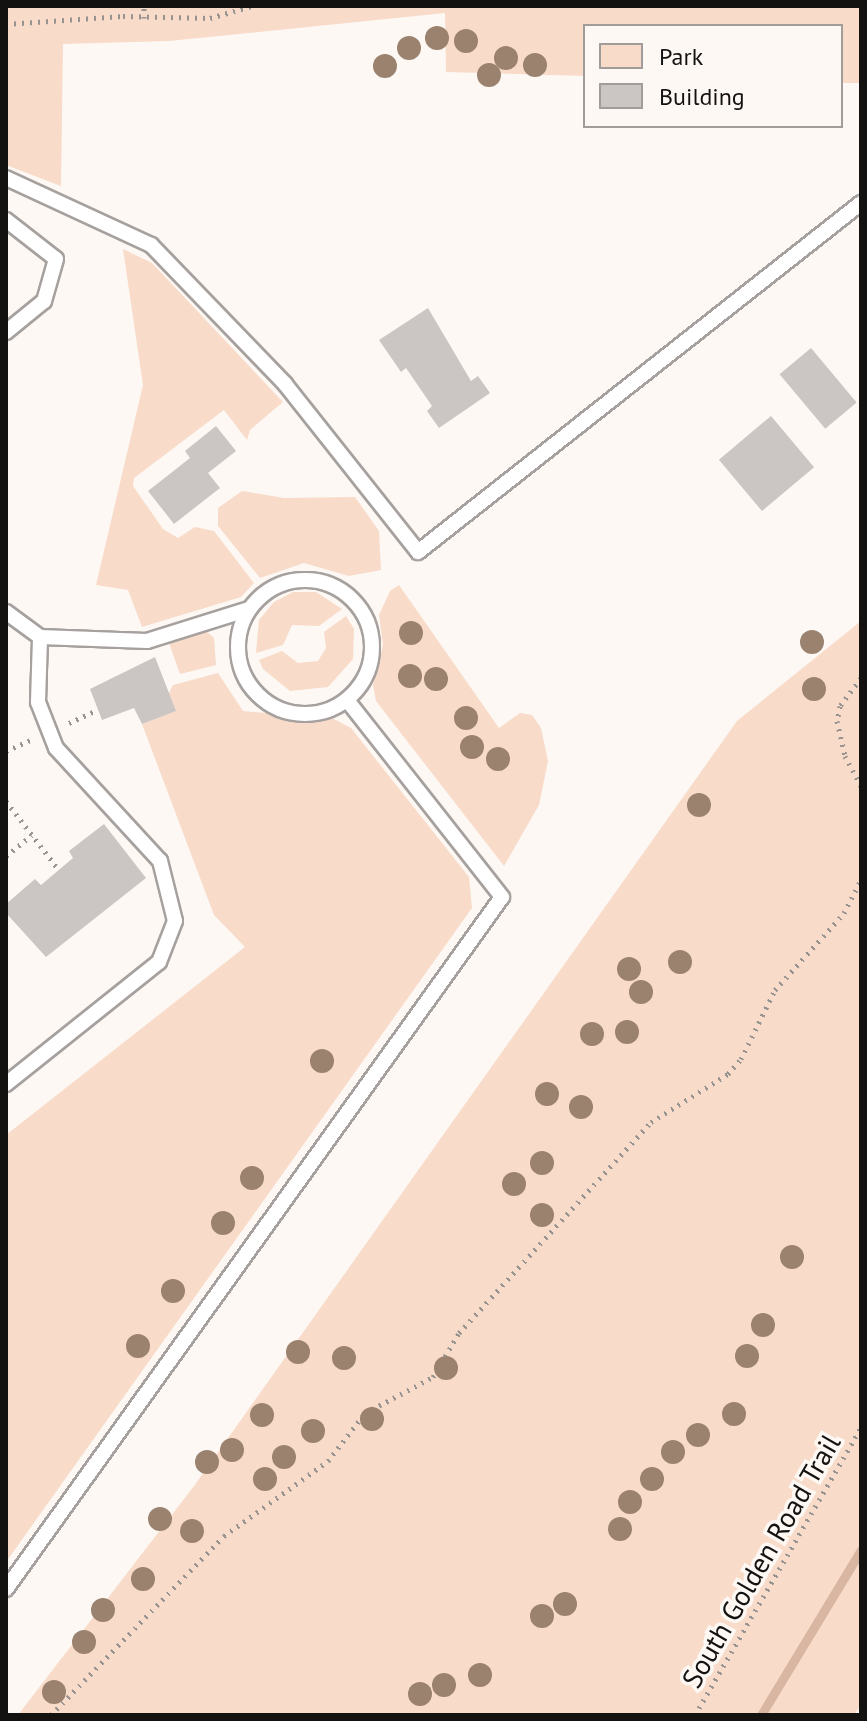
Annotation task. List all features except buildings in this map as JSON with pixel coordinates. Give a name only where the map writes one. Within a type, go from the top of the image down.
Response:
[{"type":"lane","points":[[6,178],[151,245],[285,384],[418,552],[861,203]]},
{"type":"lane","points":[[6,220],[56,259],[44,301],[6,332]]},
{"type":"lane","points":[[6,612],[40,637],[147,641],[249,609],[286,581],[309,579],[351,597],[366,615],[372,661],[347,700],[329,710],[298,714],[268,703],[252,689],[237,649],[249,609]]},
{"type":"lane","points":[[6,1084],[159,962],[175,921],[160,861],[56,748],[38,702],[40,637]]},
{"type":"lane","points":[[6,1589],[502,897],[347,700]]},
{"type":"path","points":[[144,6],[144,18]]},
{"type":"path","points":[[6,24],[210,18],[252,6]]},
{"type":"path","points":[[861,678],[840,706],[837,721],[845,756],[861,786]]},
{"type":"path","points":[[6,801],[59,870]]},
{"type":"path","points":[[6,856],[32,835]]},
{"type":"path","points":[[51,1715],[224,1536],[328,1461],[365,1413],[433,1377],[459,1333],[651,1122],[728,1074],[741,1059],[775,990],[844,913],[861,880]]},
{"type":"path","name":"South Golden Road Trail","points":[[695,1715],[861,1427]]},
{"type":"green space","points":[[6,6],[861,6],[861,83],[843,83],[843,24],[583,24],[583,76],[446,72],[445,13],[169,41],[63,44],[61,186],[6,165]]},
{"type":"green space","points":[[123,249],[152,263],[283,402],[250,430],[247,440],[224,410],[134,478],[133,486],[163,529],[178,538],[195,527],[214,531],[254,583],[241,597],[142,627],[128,590],[96,585],[143,385]]},
{"type":"green space","points":[[242,491],[284,498],[355,497],[379,531],[381,570],[349,576],[304,563],[260,578],[218,526],[218,508]]},
{"type":"green space","points":[[399,585],[499,728],[520,713],[532,715],[541,728],[548,761],[539,805],[504,866],[376,701],[373,685],[383,645],[379,615],[390,591]]},
{"type":"green space","points":[[293,592],[316,592],[342,609],[319,626],[292,625],[283,645],[256,653],[259,620],[274,602]]},
{"type":"green space","points":[[346,616],[354,629],[353,659],[328,687],[290,691],[263,669],[259,660],[282,651],[298,663],[318,661],[326,648],[324,632]]},
{"type":"green space","points":[[861,621],[861,1705],[854,1715],[18,1715],[194,1486],[737,721]]},
{"type":"green space","points":[[207,632],[214,638],[216,665],[180,674],[169,643]]},
{"type":"green space","points":[[218,673],[243,711],[334,719],[351,728],[469,877],[472,908],[6,1562],[6,1135],[245,947],[214,915],[142,724],[175,711],[169,693],[173,685]]},
{"type":"waterway","points":[[761,1715],[861,1550]]}]
